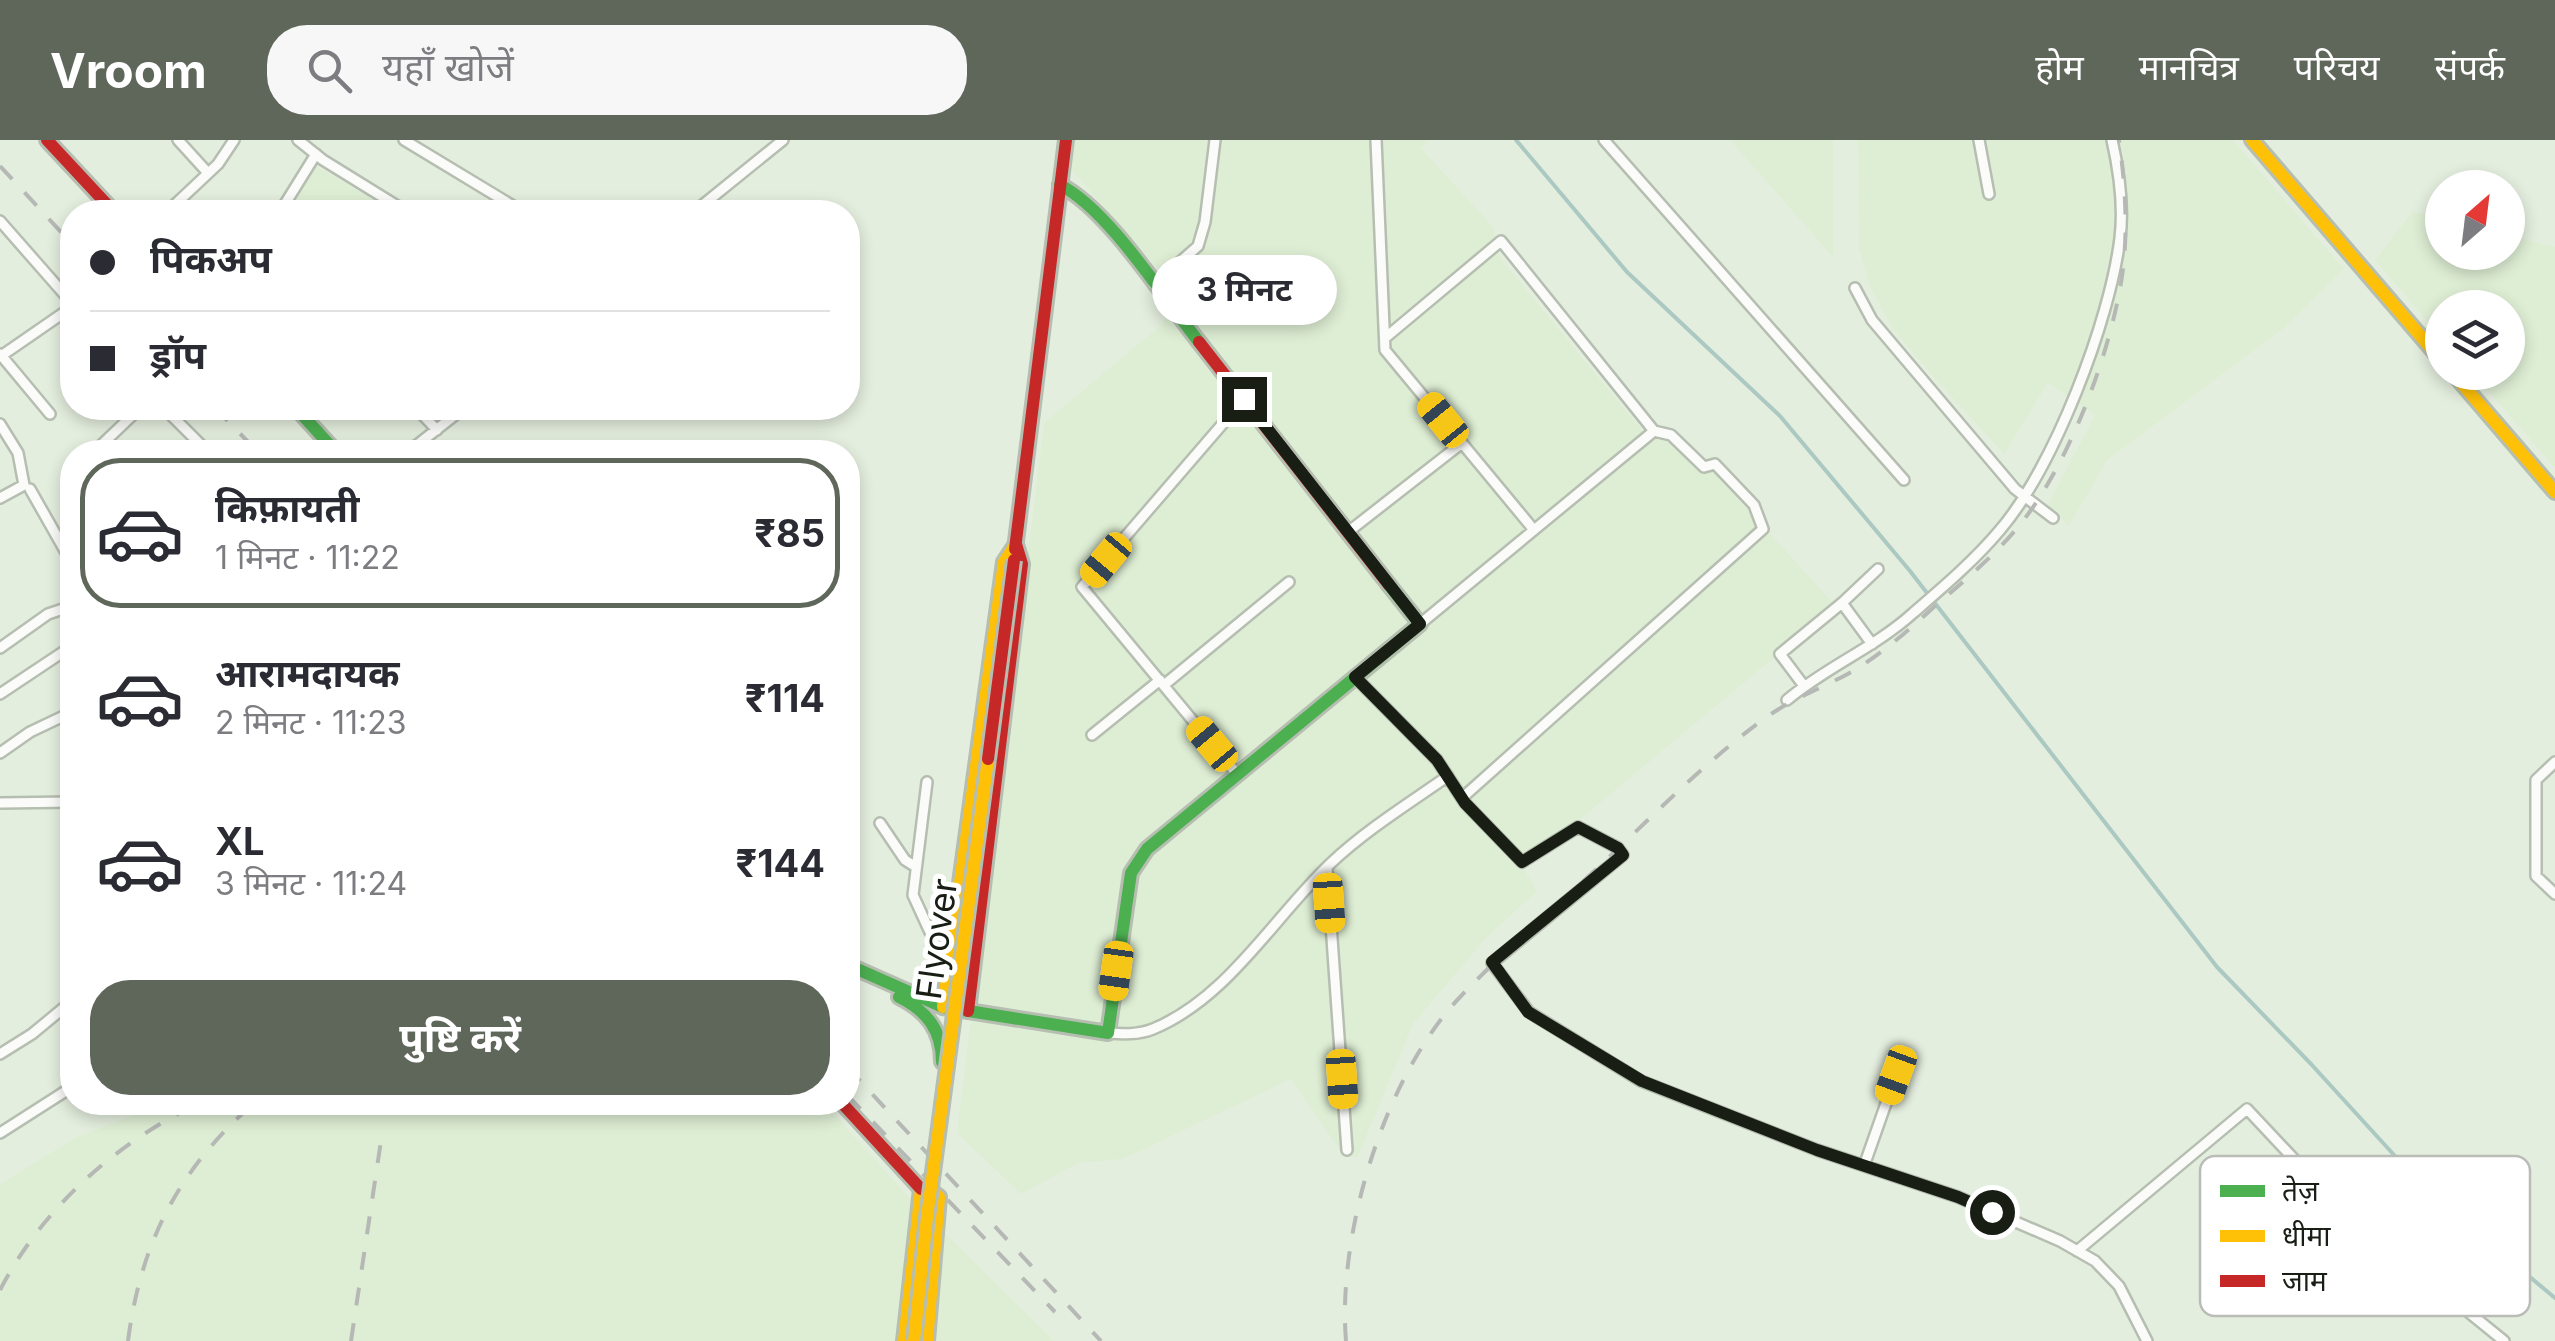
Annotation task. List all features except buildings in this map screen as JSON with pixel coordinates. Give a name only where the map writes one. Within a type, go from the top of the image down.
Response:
[{"type":"street","points":[[47,140],[103,200]]},
{"type":"street","points":[[178,140],[208,173]]},
{"type":"street","points":[[180,200],[234,140]]},
{"type":"street","points":[[298,140],[388,200]]},
{"type":"street","points":[[404,140],[503,200]]},
{"type":"street","points":[[709,200],[783,140]]},
{"type":"street","points":[[968,1011],[1022,564],[1016,544],[1066,140]]},
{"type":"street","points":[[1154,285],[1198,246],[1205,222],[1215,140]]},
{"type":"street","points":[[1376,140],[1385,350],[1534,530]]},
{"type":"street","points":[[1604,140],[1904,480]]},
{"type":"street","points":[[1980,140],[1989,194]]},
{"type":"street","points":[[1787,700],[1908,618],[1975,556],[2025,496],[2075,396],[2114,274],[2121,201],[2112,140]]},
{"type":"street","points":[[2252,140],[2425,341]]},
{"type":"street","points":[[287,200],[316,154]]},
{"type":"street","points":[[1060,185],[1076,193],[1154,285],[1420,624]]},
{"type":"street","points":[[0,222],[60,291]]},
{"type":"street","points":[[1385,338],[1501,241],[1654,432],[1670,435],[1704,467],[1714,464],[1754,506],[1763,529],[1462,798]]},
{"type":"street","points":[[1855,288],[1872,320],[2025,496],[2053,518]]},
{"type":"street","points":[[50,414],[1,355],[60,313]]},
{"type":"street","points":[[2467,390],[2555,492]]},
{"type":"street","points":[[1237,774],[1082,587],[1244,399]]},
{"type":"street","points":[[107,440],[127,420]]},
{"type":"street","points":[[176,420],[196,440]]},
{"type":"street","points":[[307,420],[325,440]]},
{"type":"street","points":[[428,420],[438,430]]},
{"type":"street","points":[[424,440],[450,420]]},
{"type":"street","points":[[0,424],[18,453],[24,485],[0,498]]},
{"type":"street","points":[[1108,1032],[1130,873],[1147,849],[1654,432]]},
{"type":"street","points":[[1348,532],[1462,443]]},
{"type":"street","points":[[30,489],[60,542]]},
{"type":"street","points":[[942,1007],[1004,562],[1016,544]]},
{"type":"street","name":"Flyover","points":[[914,1341],[1016,544]]},
{"type":"street","points":[[1804,686],[1780,654],[1878,568]]},
{"type":"street","points":[[1092,735],[1289,582]]},
{"type":"street","points":[[1842,603],[1872,644]]},
{"type":"street","points":[[0,648],[48,614],[60,610]]},
{"type":"street","points":[[0,694],[60,654]]},
{"type":"street","points":[[1355,677],[1437,760],[1462,798],[1522,862],[1578,827],[1618,848],[1623,855],[1492,962],[1528,1012],[1642,1081],[1864,1166],[1958,1197],[2077,1250],[2095,1261],[2119,1286],[2147,1341]]},
{"type":"street","points":[[0,753],[60,718]]},
{"type":"street","points":[[2555,762],[2536,780],[2536,876],[2555,894]]},
{"type":"street","points":[[860,970],[942,1007],[1108,1032],[1150,1031],[1183,1013],[1218,986],[1326,868],[1366,834],[1448,776]]},
{"type":"street","points":[[927,782],[912,895],[930,932],[952,937]]},
{"type":"street","points":[[0,803],[60,802]]},
{"type":"street","points":[[880,823],[905,860],[916,867]]},
{"type":"street","points":[[1326,868],[1348,1150]]},
{"type":"street","points":[[860,979],[914,1004],[941,1034],[944,1047],[937,1107],[941,1118]]},
{"type":"street","points":[[0,1054],[60,1011]]},
{"type":"street","points":[[1864,1166],[1896,1075]]},
{"type":"street","points":[[0,1133],[60,1095]]},
{"type":"street","points":[[2077,1250],[2247,1108],[2292,1156]]},
{"type":"street","points":[[853,1115],[920,1188],[904,1341]]},
{"type":"street","points":[[920,1188],[926,1187],[939,1197],[928,1341]]},
{"type":"street","points":[[2473,1316],[2504,1341]]},
{"type":"shaded area","points":[[1075,140],[1429,140],[1421,148],[1493,227],[1501,259],[1642,430],[1677,432],[1836,606],[1523,867],[1537,891],[1485,939],[1413,1024],[1357,1158],[1343,1155],[1291,1079],[1123,1159],[1078,1163],[1021,1194],[957,1133],[1044,423],[1162,324],[1179,293],[1071,169]]},
{"type":"shaded area","points":[[1730,140],[1833,140],[1833,257]]},
{"type":"shaded area","points":[[1858,140],[2233,140],[2344,269],[2285,327],[2107,460],[2069,526],[2048,505],[2095,415],[2048,383],[2004,454],[1937,381],[1893,329],[1870,287],[1859,249]]},
{"type":"shaded area","points":[[316,166],[374,200],[295,200]]},
{"type":"shaded area","points":[[2412,212],[2425,215],[2425,270],[2525,270],[2525,239],[2555,247],[2555,468],[2488,390],[2525,390],[2525,290],[2425,290],[2425,318],[2375,260]]},
{"type":"shaded area","points":[[134,1115],[835,1115],[906,1194],[1054,1341],[0,1341],[0,1184],[77,1137]]},
{"type":"waterway","points":[[1516,140],[1627,272],[1780,416],[1910,571],[2217,967],[2395,1156]]},
{"type":"waterway","points":[[2530,1277],[2555,1298]]},
{"type":"railway","points":[[1346,1341],[1349,1253],[1372,1158],[1410,1068],[1461,996],[1706,766],[1771,714],[1858,668],[1888,647],[1988,559],[2037,502],[2086,405],[2118,300],[2126,221],[2119,140]]},
{"type":"railway","points":[[0,166],[60,231]]},
{"type":"railway","points":[[227,420],[246,440]]},
{"type":"railway","points":[[860,1081],[1101,1341]]},
{"type":"railway","points":[[860,1109],[1055,1312]]},
{"type":"railway","points":[[0,1290],[38,1231],[85,1180],[176,1115]]},
{"type":"railway","points":[[128,1341],[143,1271],[168,1209],[205,1154],[241,1115]]},
{"type":"railway","points":[[351,1341],[382,1134]]},
{"type":"traffic: fast","points":[[1060,185],[1097,213],[1116,234],[1199,342]]},
{"type":"traffic: fast","points":[[307,420],[325,440]]},
{"type":"traffic: fast","points":[[860,970],[943,1007],[1108,1033],[1131,873],[1147,849],[1420,624],[1389,585]]},
{"type":"traffic: fast","points":[[899,997],[931,1023],[939,1040],[942,1062]]},
{"type":"traffic: slow","points":[[2252,140],[2425,341]]},
{"type":"traffic: slow","points":[[2467,390],[2555,492]]},
{"type":"traffic: slow","points":[[943,1007],[1004,562],[1016,544]]},
{"type":"traffic: slow","points":[[914,1341],[988,759]]},
{"type":"traffic: slow","points":[[904,1341],[921,1189],[926,1187],[939,1197],[927,1341]]},
{"type":"traffic: jam","points":[[47,140],[103,200]]},
{"type":"traffic: jam","points":[[1015,549],[1066,140]]},
{"type":"traffic: jam","points":[[1199,342],[1389,585]]},
{"type":"traffic: jam","points":[[968,1011],[1022,564],[1016,544]]},
{"type":"traffic: jam","points":[[988,759],[1014,560]]},
{"type":"traffic: jam","points":[[853,1115],[921,1189]]},
{"type":"route","points":[[1244,399],[1420,624],[1355,677],[1437,760],[1465,803],[1522,862],[1578,827],[1618,848],[1623,855],[1492,962],[1528,1012],[1642,1081],[1817,1150],[1992,1212]]}]
